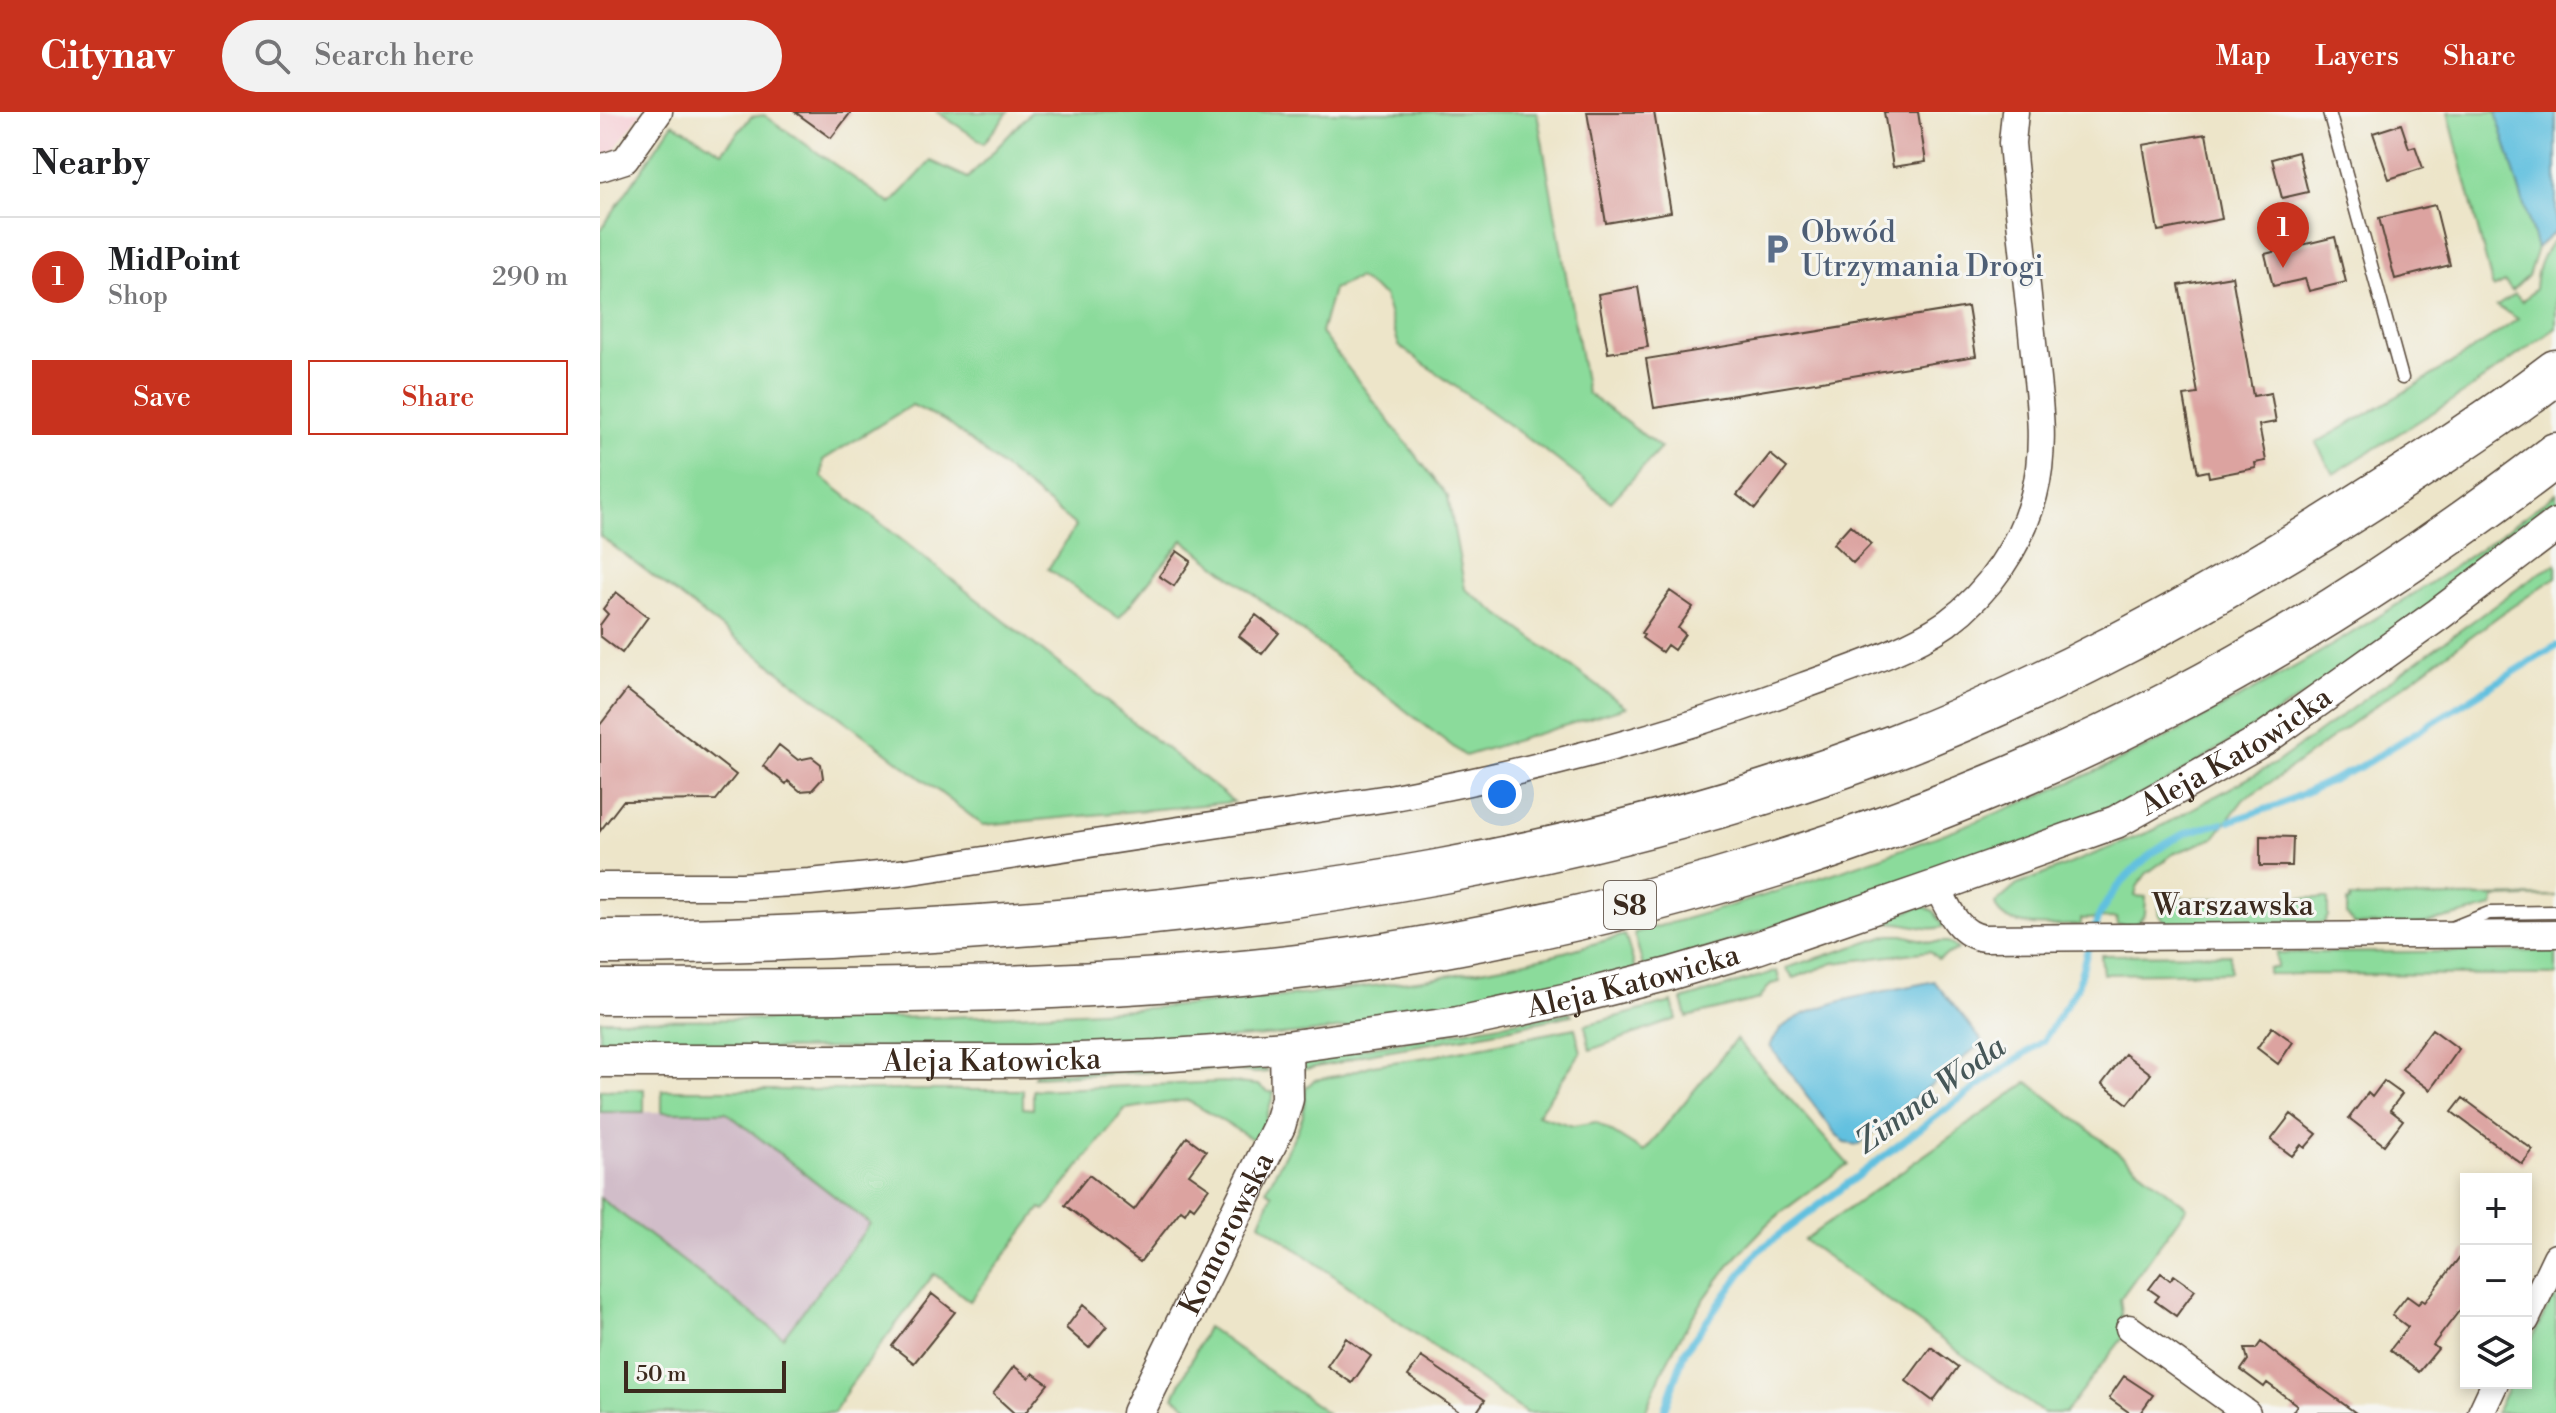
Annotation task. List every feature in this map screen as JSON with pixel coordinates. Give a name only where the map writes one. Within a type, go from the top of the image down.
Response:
[{"type":"highway","name":"S8","points":[[600,942],[870,934],[1058,922],[1205,908],[1359,886],[1540,852],[1747,798],[1909,741],[2134,639],[2224,588],[2411,473],[2556,372]]},
{"type":"highway","name":"S8","points":[[600,992],[916,989],[1055,985],[1212,975],[1355,959],[1473,940],[1580,918],[1687,891],[1925,813],[2083,746],[2170,703],[2249,660],[2403,566],[2556,455]]},
{"type":"street","points":[[600,168],[625,160],[659,112]]},
{"type":"street","points":[[600,886],[741,886],[899,873],[1470,783],[1555,764],[1687,727],[1834,675],[1927,634],[1947,623],[1966,606],[2004,563],[2030,510],[2040,462],[2040,408],[2012,143],[2015,112]]},
{"type":"street","name":"Aleja Katowicka","points":[[600,1061],[1060,1060],[1286,1047],[1458,1023],[1616,988],[1757,948],[2116,822],[2264,739],[2439,614],[2556,525]]},
{"type":"street","name":"Warszawska","points":[[1937,886],[1959,925],[1975,937],[2556,934]]},
{"type":"street","name":"Komorowska","points":[[1138,1413],[1279,1126],[1287,1099],[1286,1047]]},
{"type":"street","points":[[2527,1317],[2556,1257]]},
{"type":"street","points":[[2129,1328],[2247,1413]]},
{"type":"street","points":[[2481,1413],[2492,1389]]},
{"type":"lane","points":[[2329,112],[2402,378]]},
{"type":"lane","points":[[2432,935],[2489,913],[2556,912]]},
{"type":"shaded area","points":[[600,112],[642,112],[600,169]]},
{"type":"shaded area","points":[[600,1112],[726,1112],[871,1224],[783,1337],[600,1198]]},
{"type":"green space","points":[[937,112],[1008,112],[984,143]]},
{"type":"green space","points":[[1031,112],[1537,112],[1587,393],[1661,448],[1611,502],[1399,346],[1384,296],[1358,278],[1333,289],[1321,333],[1448,497],[1465,589],[1626,707],[1465,756],[1183,540],[1119,618],[1048,569],[1076,526],[947,422],[912,405],[823,460],[822,477],[1234,802],[983,825],[600,536],[600,231],[673,123],[722,152],[751,117],[764,115],[891,204],[931,161],[968,178]]},
{"type":"green space","points":[[2448,112],[2496,112],[2537,248],[2528,276],[2512,291],[2505,282],[2493,288]]},
{"type":"green space","points":[[2556,239],[2556,328],[2458,397],[2333,474],[2316,443],[2444,368],[2518,319],[2497,306],[2515,294],[2522,302],[2535,289],[2540,262]]},
{"type":"green space","points":[[2556,493],[2556,514],[2330,679],[2155,789],[2034,840],[1644,970],[1634,933],[1765,895],[1894,852],[2021,803],[2146,748],[2350,634],[2475,552]]},
{"type":"green space","points":[[2556,564],[2556,577],[2244,799],[2214,838],[2173,854],[2146,874],[2135,896],[2146,897],[2145,914],[2136,925],[2117,925],[2116,918],[2081,919],[2081,925],[2032,925],[2008,919],[2000,913],[1995,904],[2017,885],[2154,830],[2276,763]]},
{"type":"green space","points":[[2556,896],[2494,898],[2493,907],[2423,924],[2355,925],[2347,915],[2350,898]]},
{"type":"green space","points":[[2159,898],[2328,898],[2328,916],[2324,923],[2168,926],[2159,914]]},
{"type":"green space","points":[[1923,906],[1934,911],[1944,926],[1876,925],[1784,956],[1785,953]]},
{"type":"green space","points":[[1625,935],[1636,971],[1452,1013],[1308,1033],[1090,1048],[600,1049],[600,1020],[983,1016],[1175,1006],[1270,998],[1455,974],[1544,957]]},
{"type":"green space","points":[[1890,935],[1948,942],[1958,949],[1938,959],[1930,951],[1834,963],[1794,978],[1786,968]]},
{"type":"green space","points":[[2556,951],[2556,975],[2268,974],[2268,968],[2277,968],[2276,953]]},
{"type":"green space","points":[[2230,954],[2230,972],[2103,974],[2101,955]]},
{"type":"green space","points":[[1777,971],[1780,982],[1771,984],[1759,999],[1687,1017],[1682,1000]]},
{"type":"green space","points":[[1672,1002],[1677,1019],[1590,1050],[1585,1025]]},
{"type":"green space","points":[[1569,1012],[1572,1015],[1361,1055],[1300,1070],[1305,1059]]},
{"type":"green space","points":[[1575,1028],[1581,1052],[1537,1115],[1573,1126],[1596,1122],[1644,1152],[1736,1039],[1848,1164],[1770,1223],[1725,1271],[1678,1340],[1645,1413],[1526,1413],[1260,1223],[1272,1194],[1266,1190],[1297,1131],[1303,1115],[1306,1088],[1314,1080],[1373,1065]]},
{"type":"green space","points":[[1260,1065],[1268,1072],[1220,1069],[1034,1077],[1036,1073]]},
{"type":"green space","points":[[1225,1082],[1258,1085],[1274,1092],[1259,1143],[1187,1100],[1125,1109],[1045,1210],[1041,1208],[970,1301],[934,1274],[849,1387],[834,1413],[600,1413],[600,1198],[783,1337],[870,1224],[726,1112],[662,1112],[662,1090],[1023,1090],[1023,1108],[1033,1109],[1033,1090]]},
{"type":"green space","points":[[2028,1082],[2187,1207],[2120,1299],[2125,1335],[2065,1413],[2043,1413],[1804,1240]]},
{"type":"green space","points":[[644,1089],[644,1112],[600,1112],[600,1090]]},
{"type":"green space","points":[[2556,1290],[2556,1413],[2496,1413],[2507,1389],[2532,1389],[2532,1339]]},
{"type":"green space","points":[[1207,1327],[1327,1413],[1197,1413],[1174,1397]]},
{"type":"water","points":[[2496,112],[2556,112],[2556,231],[2537,248]]},
{"type":"water","points":[[1934,981],[1983,1042],[1858,1145],[1845,1143],[1770,1046],[1784,1026],[1817,1009],[1856,997]]},
{"type":"building","points":[[795,112],[851,112],[831,138]]},
{"type":"building","points":[[1587,112],[1654,112],[1671,212],[1606,223]]},
{"type":"building","points":[[1884,112],[1918,112],[1926,162],[1893,167]]},
{"type":"building","points":[[2401,124],[2409,148],[2415,146],[2423,168],[2389,179],[2373,133]]},
{"type":"building","points":[[2206,134],[2222,219],[2158,231],[2143,145]]},
{"type":"building","points":[[2298,152],[2308,192],[2282,198],[2272,159]]},
{"type":"building","points":[[2435,205],[2450,265],[2395,279],[2379,218]]},
{"type":"building","points":[[2335,237],[2346,282],[2309,291],[2305,279],[2273,286],[2265,254]]},
{"type":"building","points":[[2232,276],[2253,396],[2271,393],[2276,422],[2259,425],[2266,461],[2255,463],[2256,468],[2209,477],[2208,471],[2198,473],[2184,396],[2198,394],[2179,285]]},
{"type":"building","points":[[1638,287],[1648,347],[1608,353],[1598,294]]},
{"type":"building","points":[[1968,307],[1976,356],[1654,408],[1646,359]]},
{"type":"building","points":[[1770,454],[1787,468],[1755,509],[1737,495]]},
{"type":"building","points":[[1850,525],[1871,544],[1853,563],[1833,544]]},
{"type":"building","points":[[1177,551],[1191,561],[1174,586],[1159,576]]},
{"type":"building","points":[[1670,591],[1693,607],[1678,628],[1685,634],[1674,650],[1667,645],[1662,652],[1642,638],[1644,635],[1641,633]]},
{"type":"building","points":[[616,592],[648,617],[622,653],[600,636],[600,625],[608,614],[603,609]]},
{"type":"building","points":[[1256,615],[1279,633],[1262,654],[1239,636]]},
{"type":"building","points":[[627,690],[736,775],[716,800],[623,801],[600,831],[600,725]]},
{"type":"building","points":[[779,745],[798,760],[812,757],[821,764],[823,778],[812,790],[800,791],[763,766]]},
{"type":"building","points":[[2260,836],[2293,837],[2292,866],[2260,866]]},
{"type":"building","points":[[2272,1027],[2293,1042],[2278,1064],[2257,1048]]},
{"type":"building","points":[[2432,1029],[2459,1049],[2430,1090],[2402,1069]]},
{"type":"building","points":[[2125,1054],[2151,1074],[2128,1104],[2102,1084]]},
{"type":"building","points":[[2384,1081],[2402,1094],[2390,1110],[2403,1120],[2384,1145],[2349,1118],[2368,1093],[2372,1097]]},
{"type":"building","points":[[2463,1098],[2533,1150],[2522,1164],[2452,1112]]},
{"type":"building","points":[[2291,1114],[2317,1134],[2305,1148],[2301,1145],[2292,1156],[2271,1140]]},
{"type":"building","points":[[1187,1137],[1206,1151],[1189,1174],[1209,1188],[1194,1208],[1190,1205],[1185,1213],[1181,1210],[1140,1262],[1065,1205],[1089,1175],[1134,1210]]},
{"type":"building","points":[[2460,1257],[2460,1310],[2433,1345],[2438,1349],[2419,1372],[2390,1350],[2408,1327],[2392,1315],[2407,1296],[2418,1304],[2422,1300],[2425,1302]]},
{"type":"building","points":[[2161,1273],[2170,1280],[2174,1275],[2195,1290],[2176,1316],[2155,1301],[2159,1296],[2149,1289]]},
{"type":"building","points":[[932,1294],[955,1312],[914,1363],[892,1346]]},
{"type":"building","points":[[1083,1305],[1107,1326],[1089,1348],[1066,1328]]},
{"type":"building","points":[[1346,1338],[1371,1356],[1352,1383],[1327,1366]]},
{"type":"building","points":[[2261,1342],[2356,1413],[2292,1413],[2297,1405],[2267,1383],[2264,1387],[2241,1370],[2248,1360],[2245,1349],[2256,1349]]},
{"type":"building","points":[[1931,1347],[1958,1367],[1933,1401],[1906,1381]]},
{"type":"building","points":[[1421,1357],[1485,1400],[1476,1413],[1461,1413],[1408,1376]]},
{"type":"building","points":[[1014,1366],[1029,1378],[1033,1373],[1048,1384],[1025,1413],[1014,1413],[993,1394]]},
{"type":"building","points":[[2124,1376],[2153,1395],[2140,1413],[2130,1413],[2109,1398]]},
{"type":"waterway","name":"Zimna Woda","points":[[2230,821],[2278,805],[2360,767],[2556,646]]},
{"type":"waterway","name":"Zimna Woda","points":[[2093,932],[2116,890],[2153,853],[2180,836],[2222,823]]},
{"type":"waterway","name":"Zimna Woda","points":[[1663,1413],[1685,1351],[1757,1252],[1950,1106],[2043,1041],[2077,988],[2089,944]]},
{"type":"place","name":"Obwód Utrzymania Drogi","points":[[1777,249]]},
{"type":"place","name":"MidPoint","points":[[2283,268]]}]
